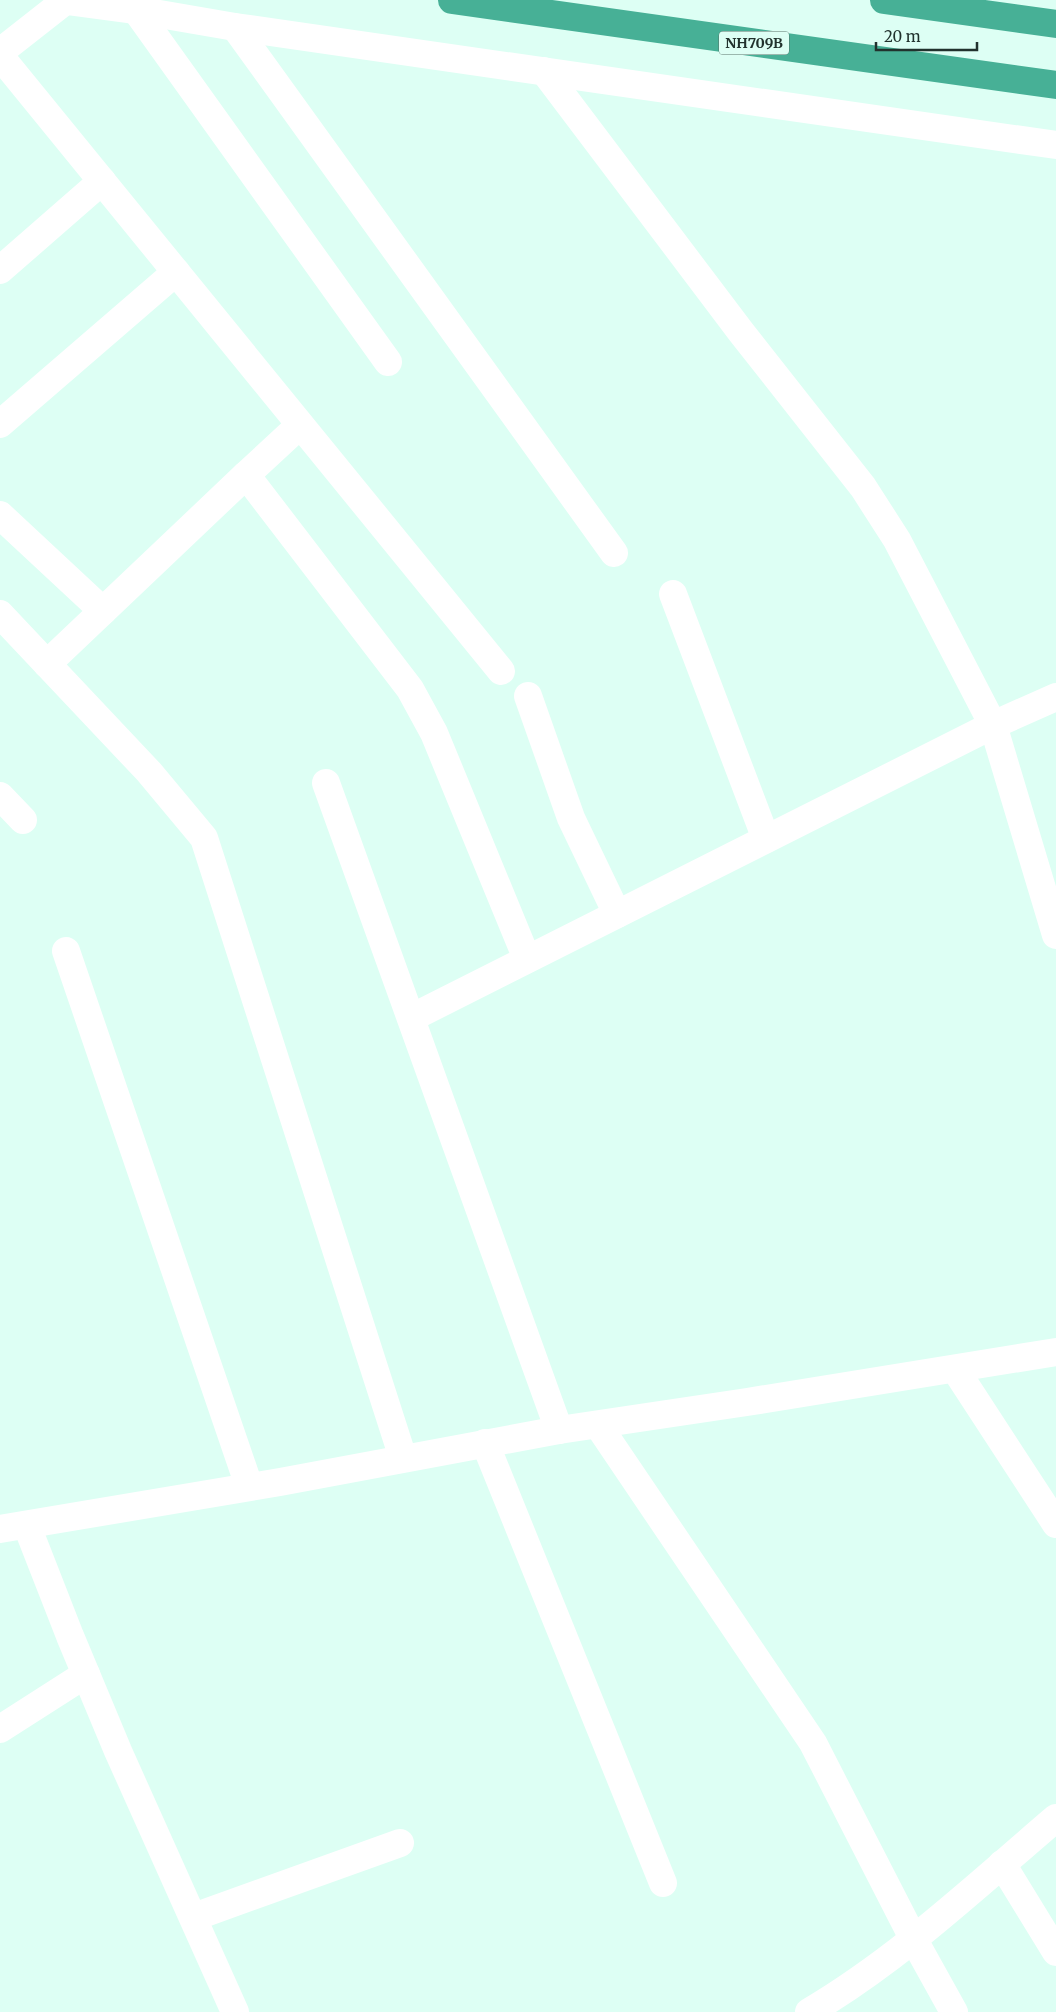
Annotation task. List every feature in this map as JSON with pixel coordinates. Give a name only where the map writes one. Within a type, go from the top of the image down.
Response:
[{"type":"highway","name":"NH709B","points":[[452,0],[1056,85]]},
{"type":"highway","points":[[884,0],[1056,24]]},
{"type":"street","points":[[61,0],[136,10],[235,28],[1056,145]]},
{"type":"street","points":[[65,1],[0,54],[501,672]]},
{"type":"street","points":[[136,10],[388,362]]},
{"type":"street","points":[[235,28],[614,553]]},
{"type":"street","points":[[544,71],[741,332],[863,487],[897,540],[994,725],[1056,935]]},
{"type":"street","points":[[0,270],[102,181]]},
{"type":"street","points":[[0,424],[176,272]]},
{"type":"street","points":[[47,664],[300,425]]},
{"type":"street","points":[[246,475],[410,689],[434,733],[528,959]]},
{"type":"street","points":[[0,515],[103,611]]},
{"type":"street","points":[[673,594],[766,839]]},
{"type":"street","points":[[0,614],[150,772],[204,838],[403,1458]]},
{"type":"street","points":[[528,696],[571,818],[617,914]]},
{"type":"street","points":[[411,1018],[994,725],[1056,698]]},
{"type":"street","points":[[326,783],[559,1430]]},
{"type":"street","points":[[0,796],[23,820]]},
{"type":"street","points":[[66,951],[249,1486]]},
{"type":"street","points":[[0,1529],[27,1526],[559,1430],[1056,1352]]},
{"type":"street","points":[[955,1369],[1056,1524]]},
{"type":"street","points":[[598,1425],[813,1743],[914,1940],[954,2012]]},
{"type":"street","points":[[485,1443],[663,1884]]},
{"type":"street","points":[[27,1526],[122,1759],[235,2012]]},
{"type":"street","points":[[0,1729],[86,1674]]},
{"type":"street","points":[[809,2012],[831,1999],[914,1940],[1056,1818]]},
{"type":"street","points":[[194,1917],[400,1843]]},
{"type":"street","points":[[1002,1864],[1056,1952]]}]
